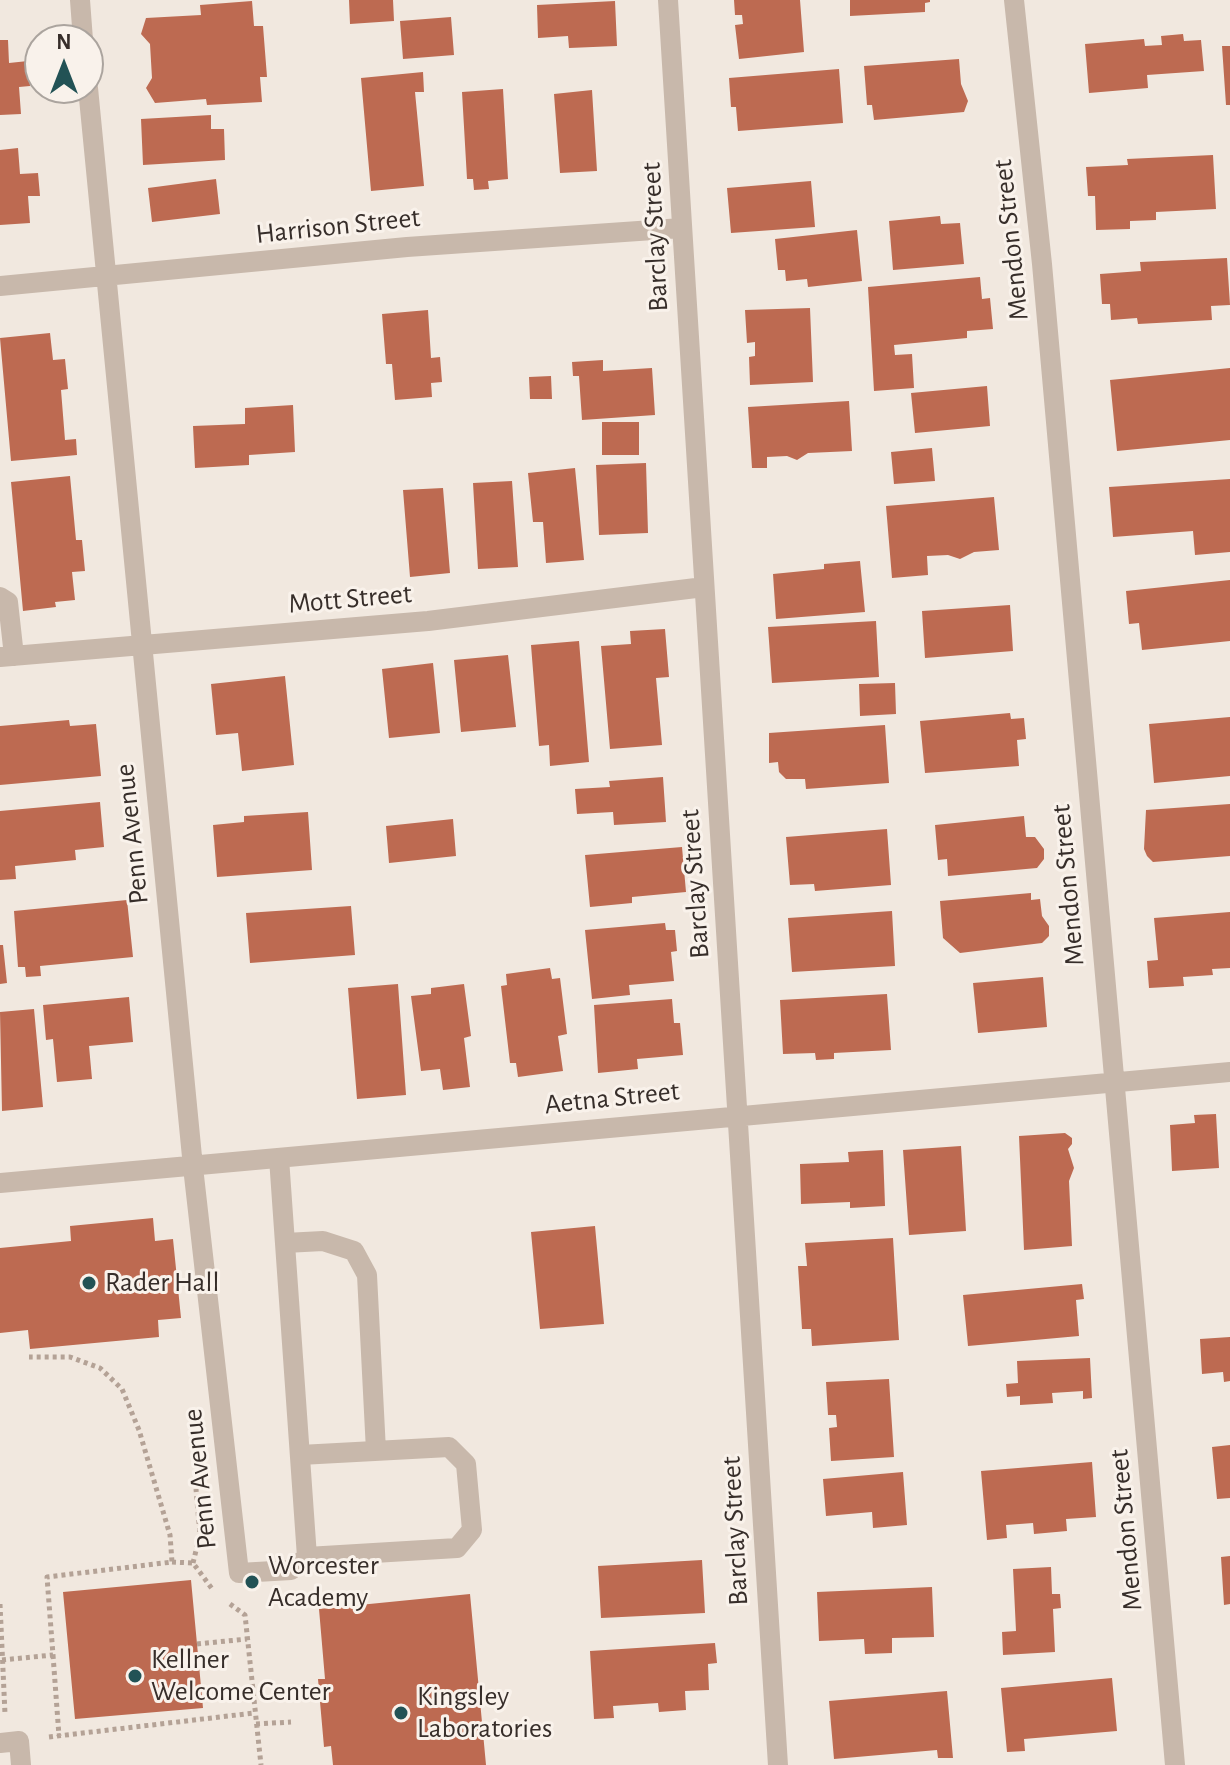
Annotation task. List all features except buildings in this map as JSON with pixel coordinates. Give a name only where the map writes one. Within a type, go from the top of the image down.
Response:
[{"type":"street","points":[[80,0],[82,24]]},
{"type":"street","name":"Barclay Street","points":[[668,0],[778,1765]]},
{"type":"street","name":"Mendon Street","points":[[1014,0],[1042,264],[1175,1765]]},
{"type":"street","name":"Penn Avenue","points":[[90,104],[193,1167],[239,1573],[291,1570],[307,1557]]},
{"type":"street","name":"Harrison Street","points":[[0,286],[407,247],[682,228]]},
{"type":"street","name":"Mott Street","points":[[7,656],[428,621],[704,587]]},
{"type":"street","points":[[0,597],[8,602],[7,656]]},
{"type":"street","name":"Aetna Street","points":[[0,1183],[1230,1072]]},
{"type":"street","points":[[279,1158],[307,1557],[457,1548],[472,1530],[466,1464],[449,1447],[300,1455]]},
{"type":"street","points":[[285,1243],[323,1241],[354,1251],[367,1275],[376,1451]]},
{"type":"street","points":[[8,1742],[21,1765]]},
{"type":"path","points":[[29,1357],[70,1357],[100,1368],[122,1389],[139,1430],[170,1535],[172,1562]]},
{"type":"path","points":[[59,1736],[47,1577],[172,1562],[193,1563],[209,1587],[245,1615],[261,1765]]},
{"type":"path","points":[[0,1604],[8,1742],[254,1713]]},
{"type":"path","points":[[197,1644],[247,1639]]},
{"type":"path","points":[[2,1660],[53,1655]]},
{"type":"path","points":[[256,1724],[291,1722]]},
{"type":"place","name":"Rader Hall","points":[[89,1283]]},
{"type":"place","name":"Worcester Academy","points":[[252,1582]]},
{"type":"place","name":"Kellner Welcome Center","points":[[135,1676]]},
{"type":"place","name":"Kingsley Laboratories","points":[[401,1713]]}]
